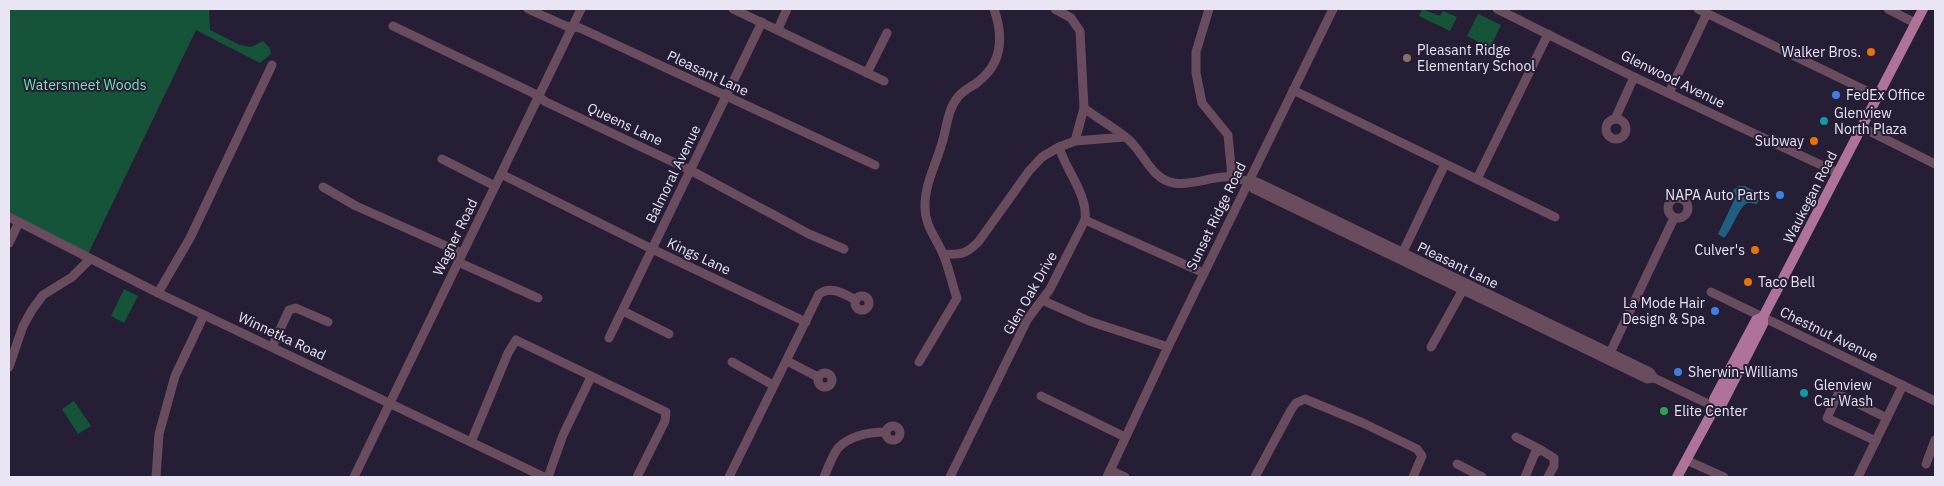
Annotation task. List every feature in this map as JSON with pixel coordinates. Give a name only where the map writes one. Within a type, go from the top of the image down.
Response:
[{"type":"main road","name":"Waukegan Road","points":[[1677,477],[1715,407],[1714,399],[1756,320],[1763,317],[1922,9]]},
{"type":"street","name":"Pleasant Lane","points":[[528,9],[550,20],[580,28],[727,98],[875,165]]},
{"type":"street","name":"Wagner Road","points":[[354,477],[581,9]]},
{"type":"street","points":[[733,9],[884,81]]},
{"type":"street","points":[[778,29],[787,9]]},
{"type":"street","points":[[919,362],[957,298],[943,254],[926,222],[924,207],[926,190],[943,142],[952,105],[958,96],[987,73],[997,57],[1001,45],[1000,26],[994,9]]},
{"type":"street","points":[[1055,9],[1071,18],[1080,31],[1084,108],[1075,141]]},
{"type":"street","points":[[1208,9],[1196,52],[1196,73],[1202,103],[1228,135],[1232,177]]},
{"type":"street","name":"Sunset Ridge Road","points":[[1108,474],[1332,9]]},
{"type":"street","name":"Glenwood Avenue","points":[[1497,9],[1634,77],[1838,173]]},
{"type":"street","points":[[1698,9],[1877,96]]},
{"type":"street","points":[[1888,9],[1915,22]]},
{"type":"street","points":[[1669,93],[1708,13]]},
{"type":"street","name":"Balmoral Avenue","points":[[609,338],[727,98],[762,22]]},
{"type":"street","name":"Queens Lane","points":[[393,26],[690,170],[809,234],[844,249]]},
{"type":"street","points":[[867,72],[887,33]]},
{"type":"street","points":[[1477,179],[1548,34]]},
{"type":"street","points":[[158,293],[190,238],[272,65]]},
{"type":"street","points":[[1615,119],[1634,77]]},
{"type":"street","points":[[1293,90],[1555,217]]},
{"type":"street","name":"Pleasant Lane","points":[[1084,108],[1125,137],[1138,149],[1153,171],[1173,183],[1195,183],[1232,177],[1248,183],[1254,189],[1276,195],[1608,356],[1647,379],[1654,378],[1715,407]]},
{"type":"street","points":[[1861,127],[1935,164]]},
{"type":"street","points":[[943,254],[957,255],[970,250],[979,241],[1029,171],[1042,157],[1059,147],[1075,141],[1125,137]]},
{"type":"street","points":[[1059,147],[1062,158],[1086,209],[1085,220],[1204,273]]},
{"type":"street","points":[[442,159],[495,186]]},
{"type":"street","points":[[1401,256],[1445,164]]},
{"type":"street","name":"Kings Lane","points":[[501,174],[652,249],[806,322]]},
{"type":"street","points":[[324,187],[356,206],[538,298]]},
{"type":"street","name":"Winnetka Road","points":[[9,217],[158,293],[546,477]]},
{"type":"street","points":[[1608,356],[1674,218]]},
{"type":"street","name":"Glen Oak Drive","points":[[950,477],[1027,320],[1050,289],[1085,220]]},
{"type":"street","points":[[9,243],[19,222]]},
{"type":"street","points":[[9,366],[23,326],[43,295],[72,277],[90,258]]},
{"type":"street","points":[[1431,347],[1465,287]]},
{"type":"street","points":[[730,477],[773,385],[819,294],[828,290],[834,290],[856,300]]},
{"type":"street","name":"Chestnut Avenue","points":[[1711,292],[1935,401]]},
{"type":"street","points":[[1042,300],[1089,321],[1168,347]]},
{"type":"street","points":[[272,347],[289,310],[296,308],[328,322]]},
{"type":"street","points":[[623,311],[669,334]]},
{"type":"street","points":[[156,477],[160,434],[174,376],[204,315]]},
{"type":"street","points":[[470,442],[508,354],[516,340],[666,412],[665,421],[637,477]]},
{"type":"street","points":[[786,361],[818,377]]},
{"type":"street","points":[[732,362],[773,385]]},
{"type":"street","points":[[546,477],[563,435],[591,377]]},
{"type":"street","points":[[1858,477],[1903,385]]},
{"type":"street","points":[[1876,441],[1827,418],[1838,394],[1887,418]]},
{"type":"street","points":[[1041,396],[1125,437]]},
{"type":"street","points":[[1255,477],[1296,403],[1306,399],[1417,449],[1422,456],[1413,477]]},
{"type":"street","points":[[824,477],[837,449],[868,432],[886,432]]},
{"type":"street","points":[[1516,437],[1554,458],[1554,466],[1548,477]]},
{"type":"street","points":[[1926,464],[1935,440]]},
{"type":"street","points":[[1526,477],[1535,453],[1541,450]]},
{"type":"street","points":[[1686,460],[1724,477]]},
{"type":"street","points":[[1457,464],[1482,477]]},
{"type":"street","points":[[1108,474],[1125,477]]},
{"type":"green space","name":"Watersmeet Woods","points":[[9,9],[209,9],[210,30],[240,45],[251,47],[263,41],[270,48],[271,54],[260,63],[196,30],[88,254],[9,212]]},
{"type":"green space","points":[[1422,9],[1440,16],[1443,11],[1457,17],[1450,31],[1419,16]]},
{"type":"green space","points":[[1478,14],[1501,25],[1490,48],[1467,36]]},
{"type":"green space","points":[[124,289],[138,296],[124,323],[111,316]]},
{"type":"green space","points":[[74,401],[91,426],[78,434],[62,409]]},
{"type":"water","points":[[1739,186],[1745,186],[1758,193],[1760,198],[1757,204],[1745,204],[1724,238],[1718,234],[1736,196],[1733,190]]},
{"type":"place","name":"Walker Bros.","points":[[1871,52]]},
{"type":"place","name":"Pleasant Ridge Elementary School","points":[[1407,58]]},
{"type":"place","name":"FedEx Office","points":[[1836,95]]},
{"type":"place","name":"Glenview North Plaza","points":[[1824,121]]},
{"type":"place","name":"Subway","points":[[1814,141]]},
{"type":"place","name":"NAPA Auto Parts","points":[[1780,195]]},
{"type":"place","name":"Culver's","points":[[1755,250]]},
{"type":"place","name":"Taco Bell","points":[[1748,282]]},
{"type":"place","name":"La Mode Hair Design & Spa","points":[[1715,311]]},
{"type":"place","name":"Sherwin-Williams","points":[[1678,372]]},
{"type":"place","name":"Glenview Car Wash","points":[[1804,393]]},
{"type":"place","name":"Elite Center","points":[[1664,411]]}]
